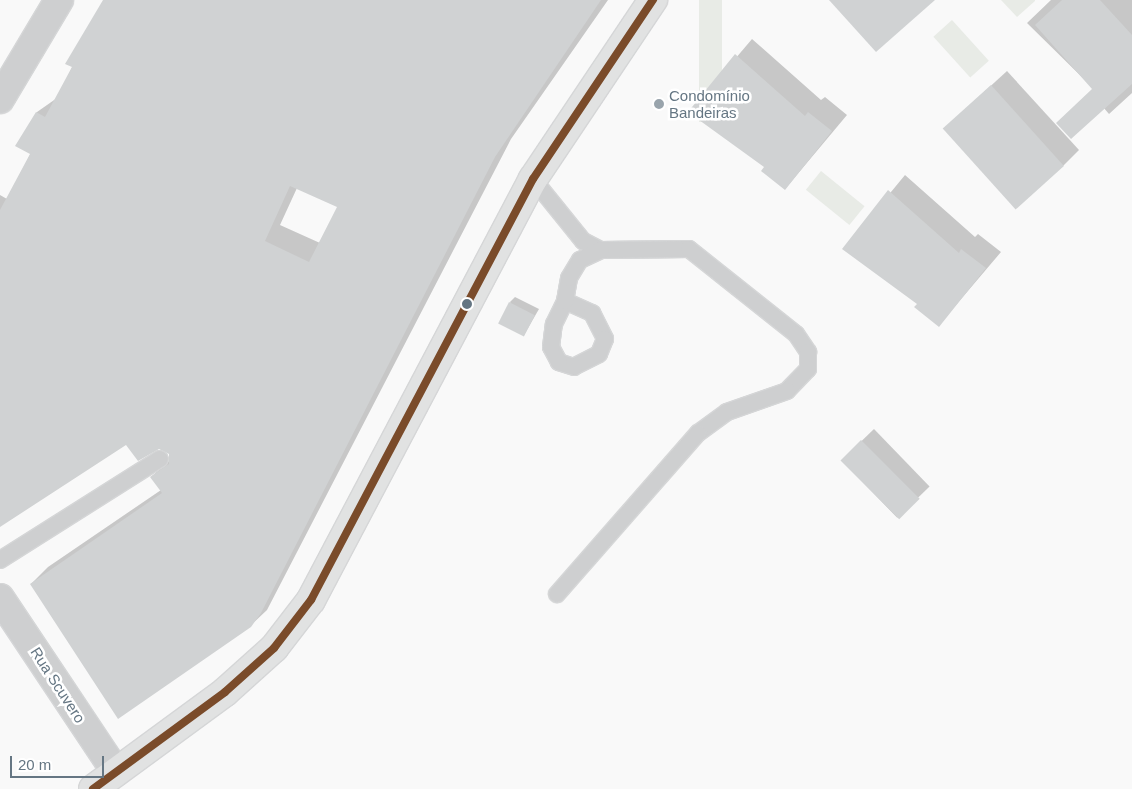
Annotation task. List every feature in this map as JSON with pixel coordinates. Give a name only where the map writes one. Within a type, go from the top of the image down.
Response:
[{"type":"main road","points":[[93,789],[224,692],[274,648],[311,600],[533,179],[653,0]]},
{"type":"street","points":[[0,99],[59,0]]},
{"type":"street","name":"Rua Scuvero","points":[[0,598],[116,772]]},
{"type":"lane","points":[[533,179],[584,241],[601,250]]},
{"type":"lane","points":[[557,594],[698,433],[727,412],[787,391],[808,369],[808,352],[796,334],[689,249],[601,250],[580,260],[569,278],[565,302]]},
{"type":"lane","points":[[0,560],[160,459]]},
{"type":"shaded area","points":[[699,0],[722,0],[722,122],[699,122]]},
{"type":"shaded area","points":[[1001,0],[1035,0],[1035,1],[1017,17]]},
{"type":"shaded area","points":[[952,20],[989,61],[970,78],[933,37]]},
{"type":"shaded area","points":[[821,171],[865,206],[849,225],[806,190]]},
{"type":"building","points":[[103,0],[601,0],[495,157],[261,613],[251,627],[118,719],[30,584],[162,493],[150,477],[169,464],[169,454],[159,449],[138,461],[126,445],[0,527],[0,210],[30,154],[15,146],[36,112],[45,117],[72,67],[65,64]],"holes":[[[290,186],[337,207],[309,262],[265,241]]]},
{"type":"building","points":[[829,0],[935,0],[876,52]]},
{"type":"building","points":[[1062,0],[1100,0],[1132,35],[1132,84],[1071,139],[1056,123],[1092,89],[1035,25]]},
{"type":"building","points":[[735,54],[805,116],[808,112],[832,131],[785,190],[761,171],[764,167],[688,112]]},
{"type":"building","points":[[991,85],[1064,166],[1016,209],[943,128]]},
{"type":"building","points":[[888,190],[959,253],[961,249],[986,268],[939,327],[914,307],[917,304],[842,249]]},
{"type":"building","points":[[509,302],[535,315],[524,337],[498,323]]},
{"type":"building","points":[[861,440],[920,499],[899,519],[840,461]]},
{"type":"transit line","points":[[93,789],[225,692],[274,648],[311,600],[533,179],[653,0]]},
{"type":"place","name":"Condomínio Bandeiras","points":[[659,104]]}]
